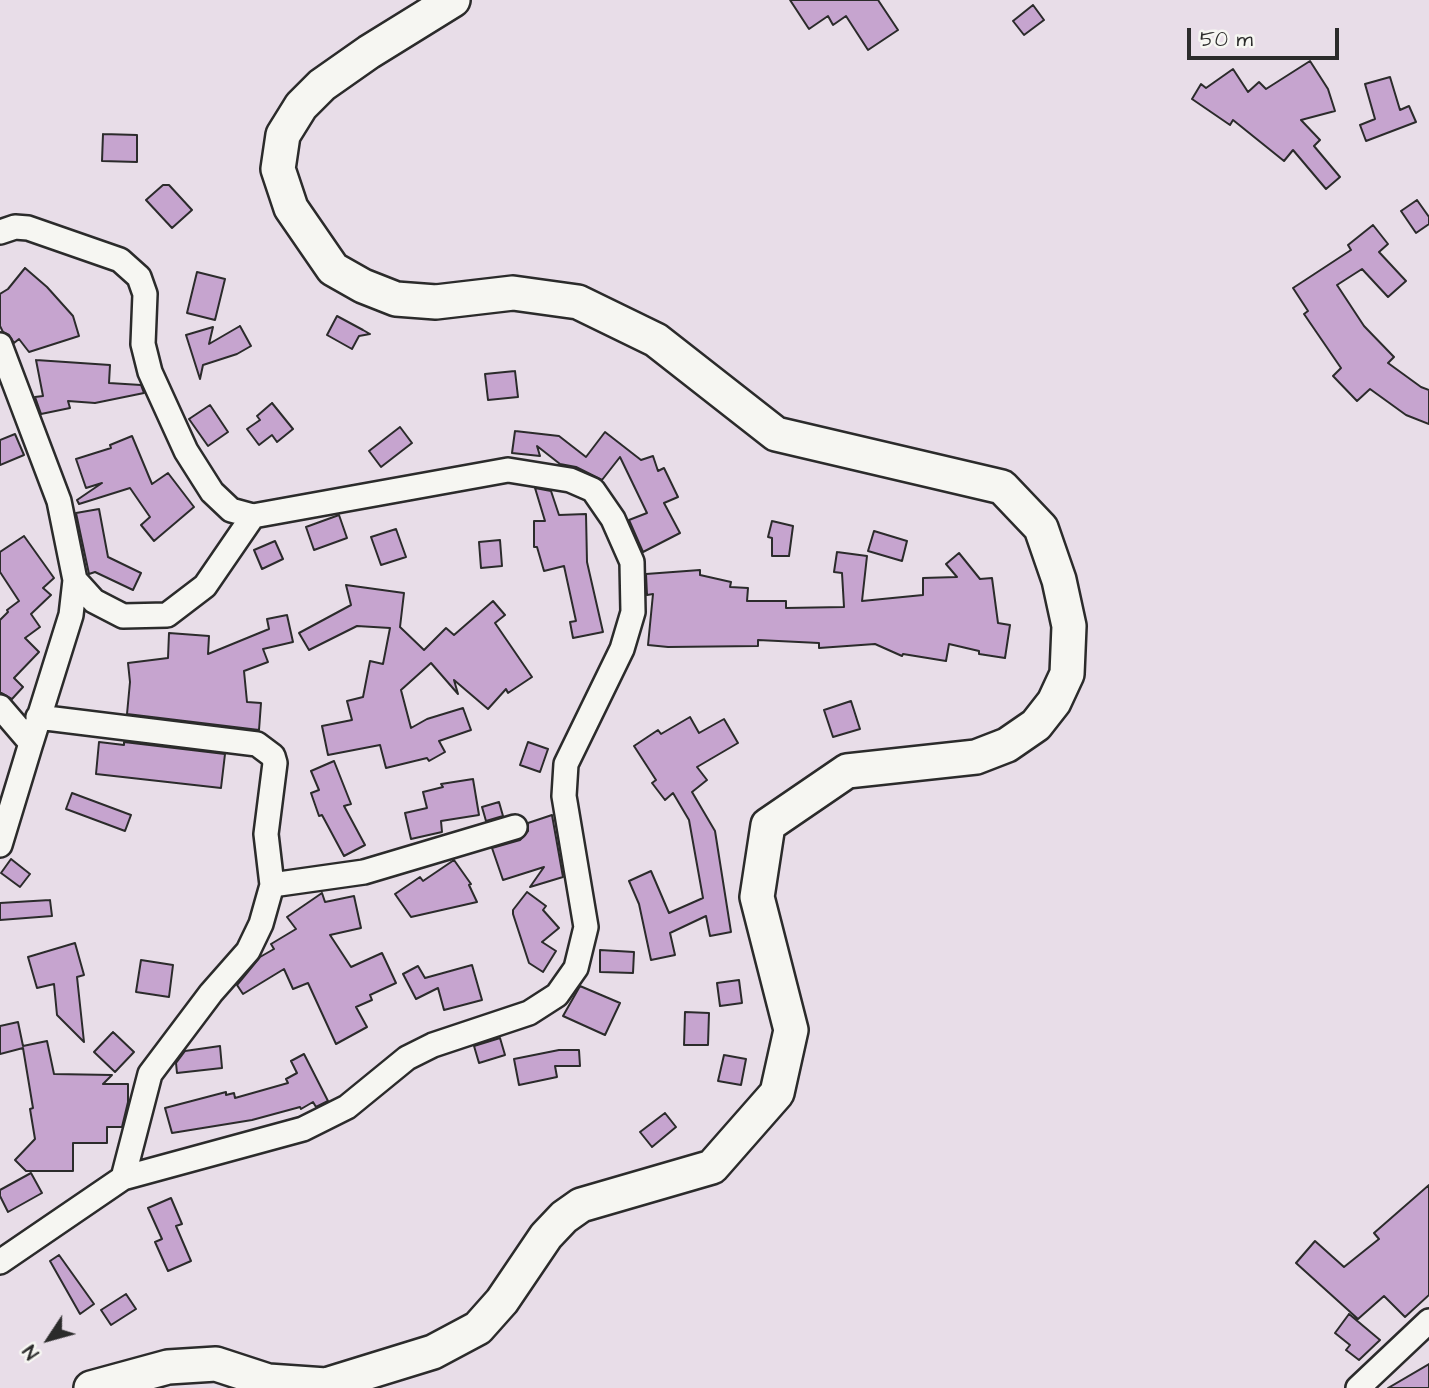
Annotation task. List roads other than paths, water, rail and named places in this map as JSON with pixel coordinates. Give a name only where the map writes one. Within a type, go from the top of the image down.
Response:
[{"type":"street","points":[[91,1388],[168,1367],[216,1364],[268,1381],[326,1385],[433,1352],[478,1328],[502,1301],[546,1236],[564,1217],[581,1205],[712,1167],[777,1093],[792,1030],[757,897],[768,825],[847,771],[976,757],[1007,745],[1036,725],[1054,702],[1067,674],[1069,626],[1059,580],[1041,528],[1002,487],[776,434],[656,340],[578,302],[513,293],[436,302],[396,299],[333,270],[291,208],[278,169],[284,135],[301,106],[322,85],[369,52],[453,0]]},
{"type":"street","points":[[0,232],[15,227],[28,228],[120,261],[139,277],[145,294],[144,344],[150,372],[186,451],[212,492],[231,510],[253,516],[508,470],[570,480],[593,490],[613,519],[632,562],[633,612],[622,649],[566,764],[564,796],[586,927],[576,968],[557,995],[529,1013],[433,1045],[407,1058],[347,1107],[303,1129],[123,1178],[0,1262]]},
{"type":"street","points":[[0,345],[59,502],[75,580],[71,615],[0,845]]},
{"type":"street","points":[[75,580],[94,601],[123,616],[167,615],[205,586],[253,516]]},
{"type":"street","points":[[0,707],[31,743]]},
{"type":"street","points":[[38,717],[257,744],[266,749],[275,763],[265,834],[272,885],[261,924],[248,951],[211,993],[150,1074],[123,1178]]},
{"type":"street","points":[[272,885],[364,872],[515,827]]},
{"type":"street","points":[[1358,1388],[1429,1321]]}]
